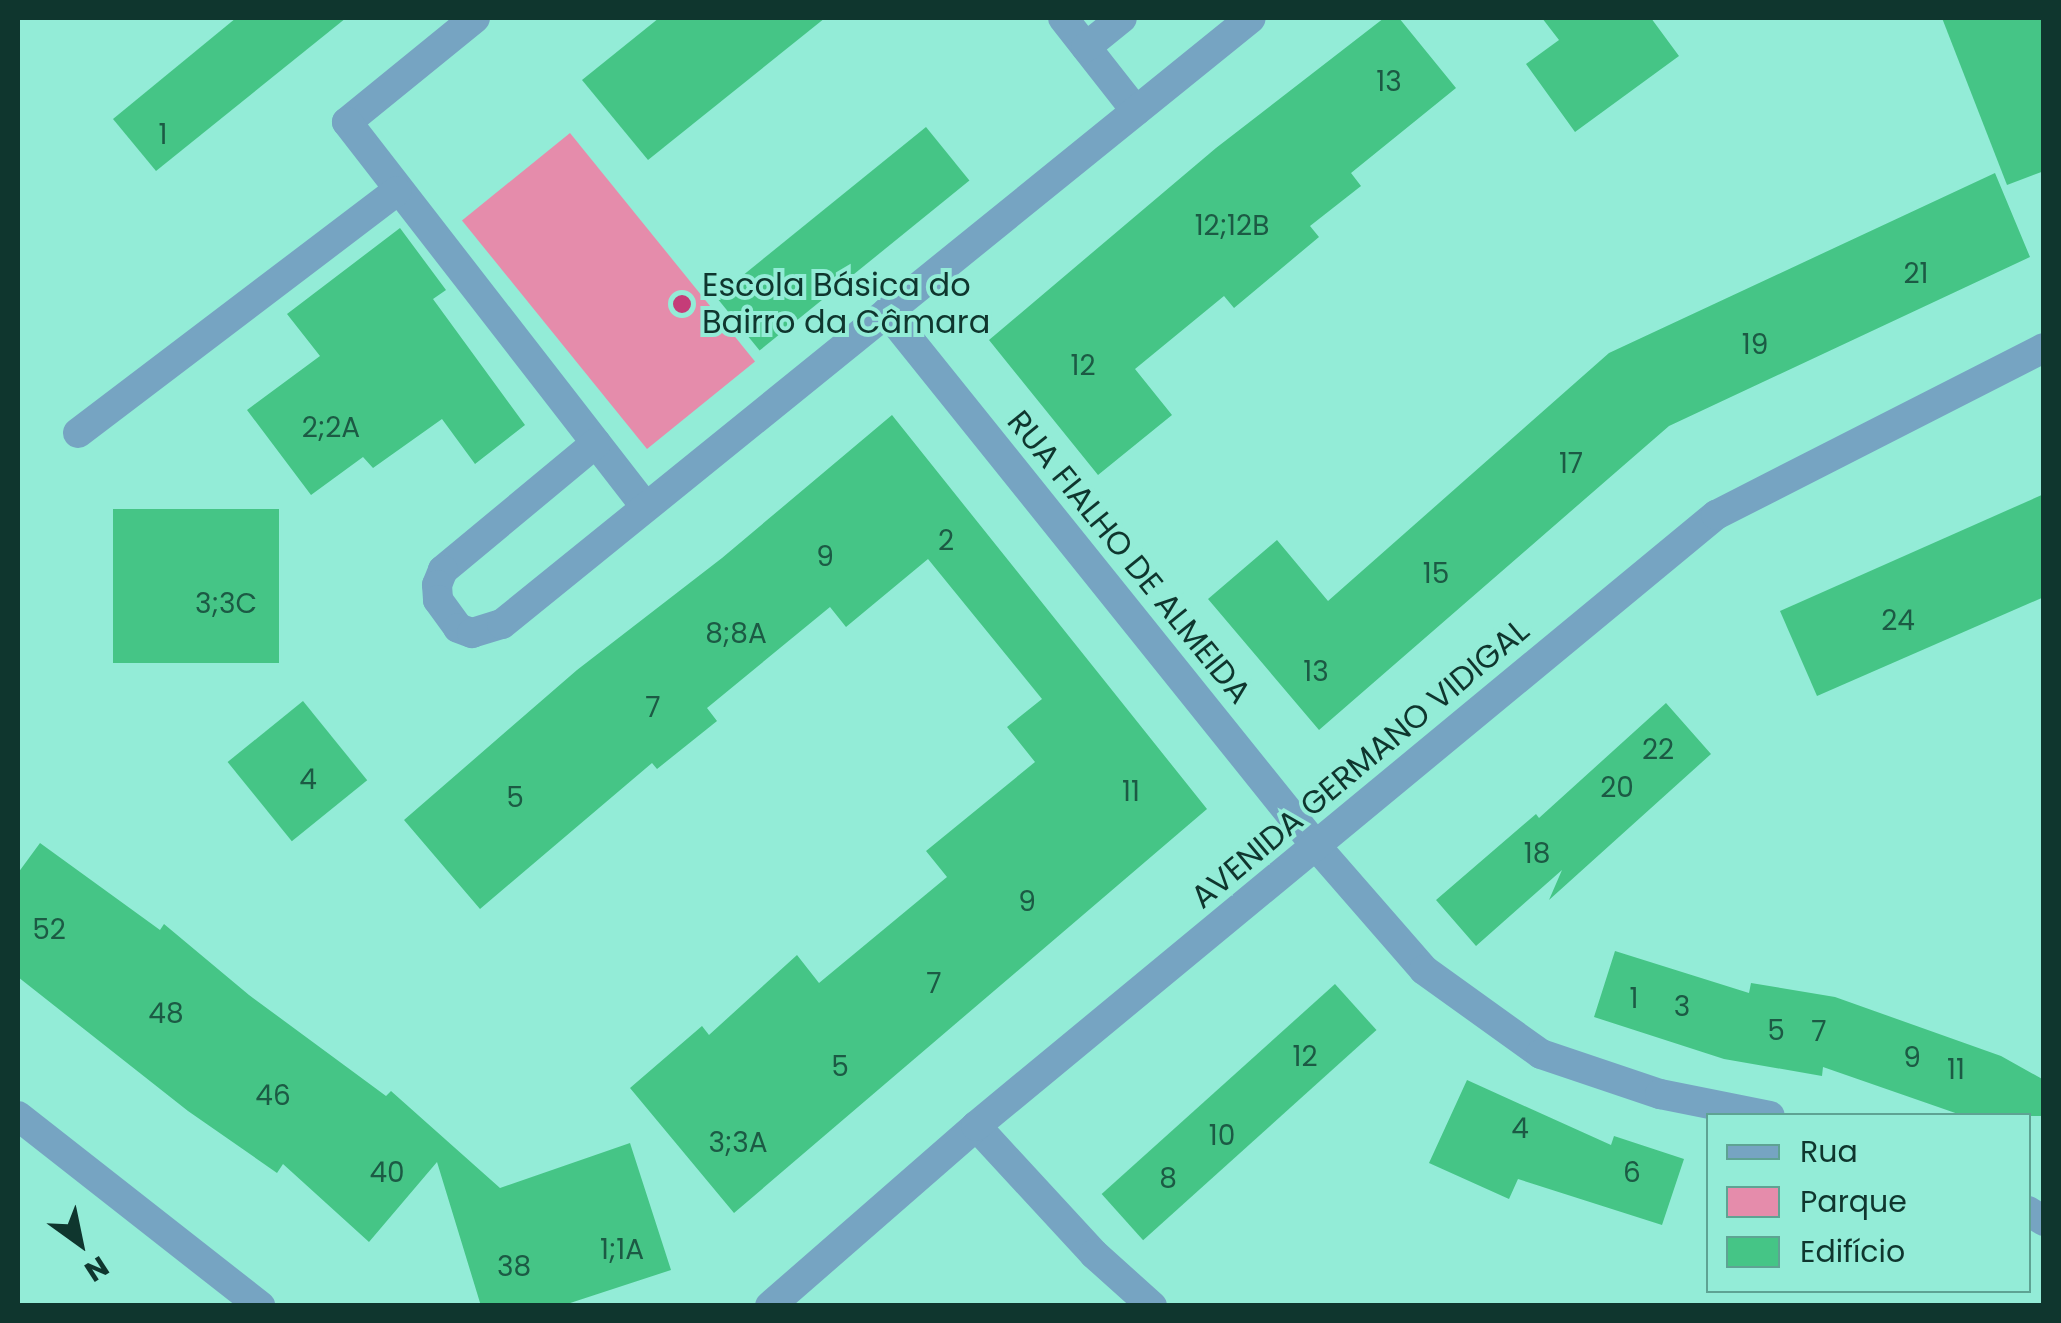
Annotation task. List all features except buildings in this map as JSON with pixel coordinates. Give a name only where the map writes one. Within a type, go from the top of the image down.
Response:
[{"type":"street","points":[[474,18],[347,122],[396,191],[646,508]]},
{"type":"street","points":[[1063,18],[1136,111]]},
{"type":"street","points":[[1086,46],[1122,18]]},
{"type":"street","points":[[596,444],[443,570],[436,586],[446,616],[472,634],[502,624],[1251,18]]},
{"type":"street","points":[[78,432],[396,191]]},
{"type":"street","name":"RUA FIALHO DE ALMEIDA","points":[[887,312],[1316,846],[1424,970],[1541,1054],[1660,1094],[1755,1113]]},
{"type":"street","name":"AVENIDA GERMANO VIDIGAL","points":[[770,1306],[976,1126],[1716,515],[2044,348]]},
{"type":"street","points":[[18,1116],[260,1306]]},
{"type":"street","points":[[976,1126],[1094,1254],[1152,1306]]},
{"type":"green space","points":[[570,133],[755,361],[647,449],[462,220]]},
{"type":"place","name":"Escola Básica do Bairro da Câmara","points":[[682,304]]}]
